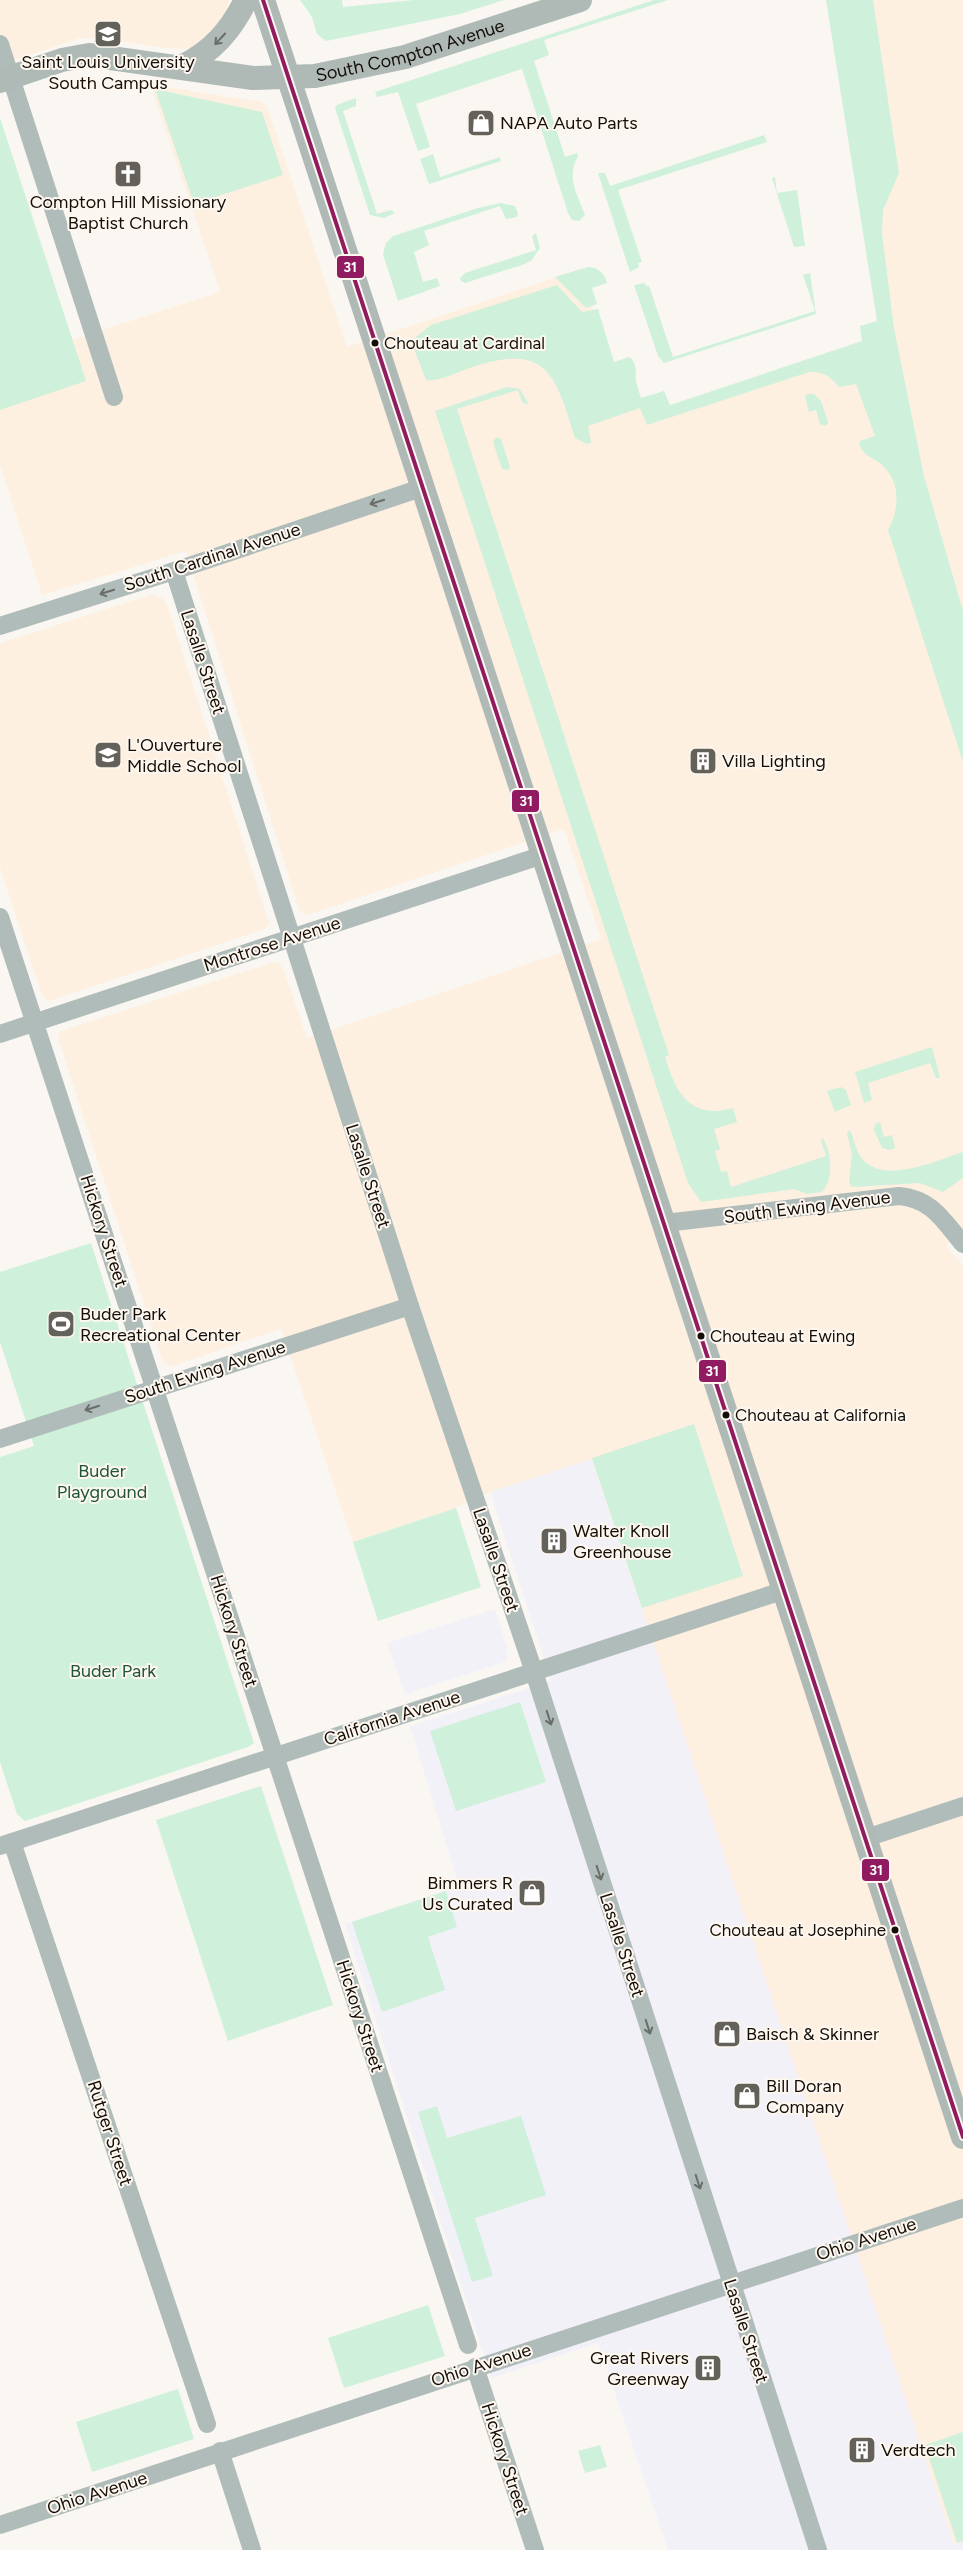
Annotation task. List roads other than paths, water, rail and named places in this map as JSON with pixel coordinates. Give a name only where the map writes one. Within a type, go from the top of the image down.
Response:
[{"type":"main road","points":[[183,66],[197,59],[220,40],[237,19],[246,0]]},
{"type":"main road","points":[[263,0],[963,2137]]},
{"type":"main road","name":"South Compton Avenue","points":[[5,79],[62,60],[89,55],[183,66],[253,78],[288,78],[346,71],[405,57],[580,0]]},
{"type":"street","points":[[0,44],[5,79],[114,397]]},
{"type":"street","name":"South Cardinal Avenue","points":[[0,626],[174,571],[424,487]]},
{"type":"street","name":"Lasalle Street","points":[[174,571],[410,1306],[534,1672],[818,2550]]},
{"type":"street","name":"Montrose Avenue","points":[[0,1034],[543,855]]},
{"type":"street","name":"Hickory Street","points":[[0,916],[468,2345]]},
{"type":"street","name":"South Ewing Avenue","points":[[664,1223],[899,1196],[914,1198],[926,1203],[942,1218],[963,1244]]},
{"type":"street","name":"South Ewing Avenue","points":[[0,1439],[410,1306]]},
{"type":"street","name":"California Avenue","points":[[6,1844],[785,1590]]},
{"type":"street","points":[[866,1838],[963,1806]]},
{"type":"street","name":"Rutger Street","points":[[6,1844],[206,2424]]},
{"type":"street","name":"Ohio Avenue","points":[[0,2525],[475,2367],[963,2208]]},
{"type":"street","name":"Hickory Street","points":[[475,2367],[535,2550]]},
{"type":"street","points":[[220,2451],[252,2550]]},
{"type":"place","name":"Saint Louis University South Campus","points":[[108,34]]},
{"type":"place","name":"NAPA Auto Parts","points":[[481,123]]},
{"type":"place","name":"Compton Hill Missionary Baptist Church","points":[[128,174]]},
{"type":"place","name":"Chouteau at Cardinal","points":[[375,343]]},
{"type":"place","name":"L'Ouverture Middle School","points":[[108,755]]},
{"type":"place","name":"Villa Lighting","points":[[703,761]]},
{"type":"place","name":"Buder Park Recreational Center","points":[[61,1324]]},
{"type":"place","name":"Chouteau at Ewing","points":[[701,1336]]},
{"type":"place","name":"Chouteau at California","points":[[726,1415]]},
{"type":"place","name":"Walter Knoll Greenhouse","points":[[554,1541]]},
{"type":"place","name":"Bimmers R Us Curated","points":[[532,1893]]},
{"type":"place","name":"Chouteau at Josephine","points":[[895,1930]]},
{"type":"place","name":"Baisch & Skinner","points":[[727,2034]]},
{"type":"place","name":"Bill Doran Company","points":[[747,2096]]},
{"type":"place","name":"Great Rivers Greenway","points":[[708,2368]]},
{"type":"place","name":"Verdtech","points":[[862,2450]]},
{"type":"park label","name":"Buder Playground","points":[[102,1481]]},
{"type":"park label","name":"Buder Park","points":[[113,1671]]}]
